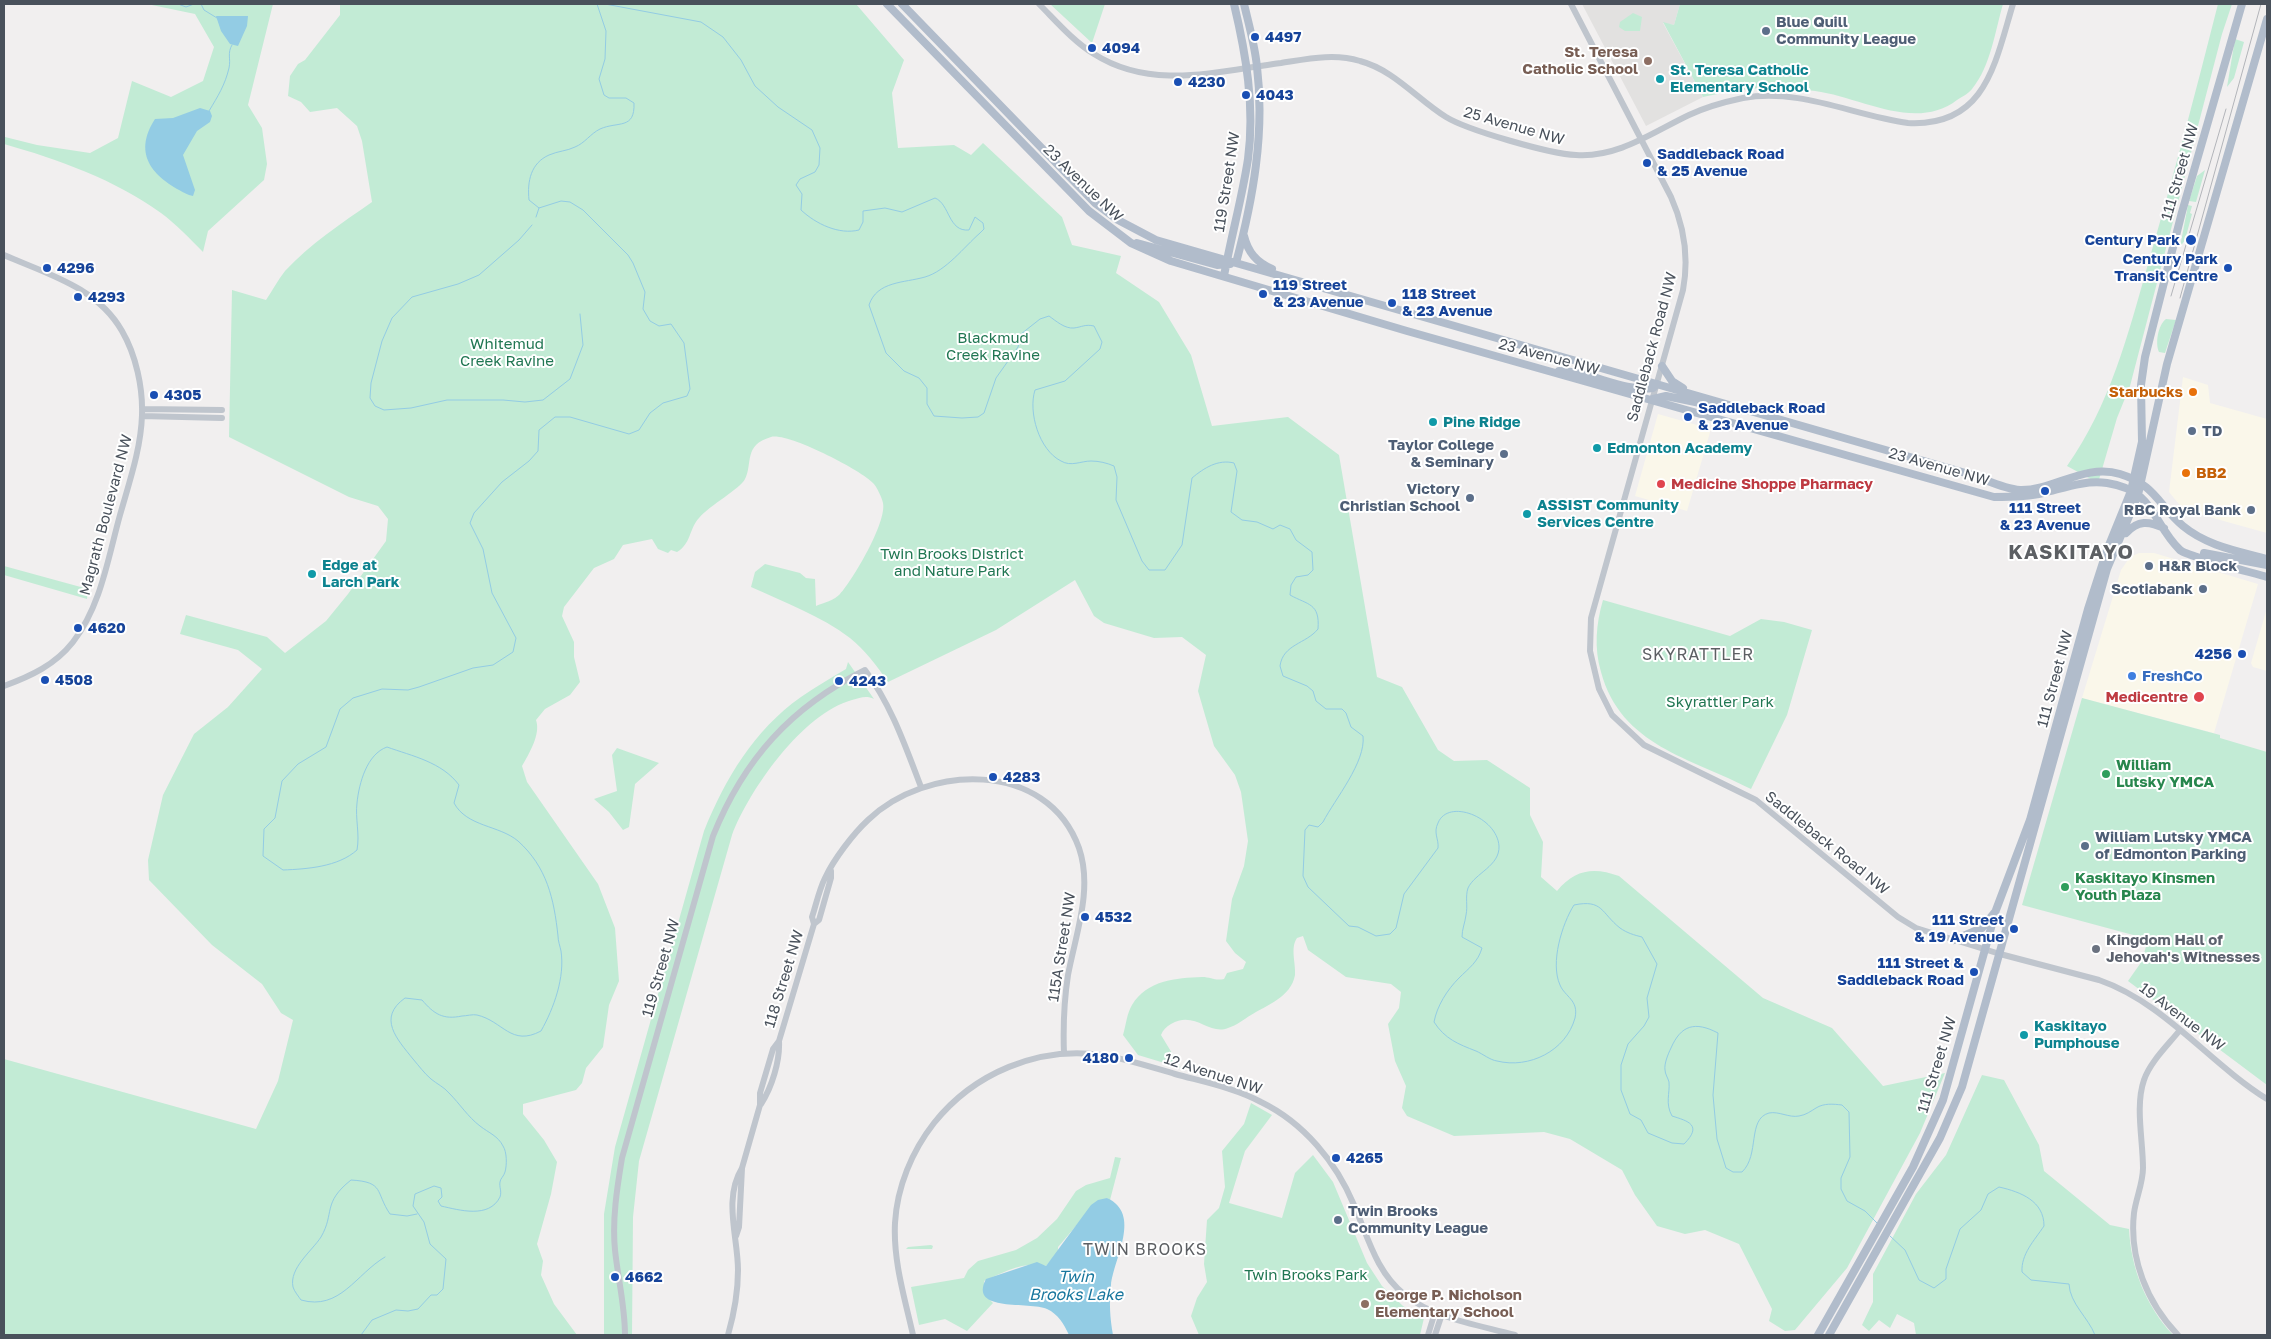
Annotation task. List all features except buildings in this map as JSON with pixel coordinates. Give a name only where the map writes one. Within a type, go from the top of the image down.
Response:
[{"type":"main road","name":"23 Avenue NW","points":[[887,4],[1089,211],[1131,243],[1171,261],[1547,371],[1653,399],[1994,497],[2024,496],[2089,482],[2107,483],[2135,493],[2157,516],[2181,551],[2185,553]]},
{"type":"main road","name":"23 Avenue NW","points":[[902,4],[1095,203],[1118,220],[1150,237],[1227,263]]},
{"type":"main road","name":"119 Street NW","points":[[1224,276],[1248,158],[1250,94],[1247,67],[1234,4]]},
{"type":"main road","name":"119 Street NW","points":[[1236,263],[1244,232],[1259,149],[1260,96],[1257,66],[1244,4]]},
{"type":"main road","name":"111 Street NW","points":[[1829,1335],[1940,1138],[1955,1105],[2000,954],[2107,569],[2122,536],[2135,493],[2133,479],[2142,442],[2141,386],[2145,358],[2182,212],[2242,4]]},
{"type":"main road","name":"111 Street NW","points":[[1818,1335],[1930,1134],[1943,1100],[1996,910],[2030,820],[2088,609],[2107,550],[2142,482],[2167,364],[2267,19]]},
{"type":"main road","points":[[1244,232],[1247,250],[1261,263],[1315,285]]},
{"type":"main road","points":[[1131,243],[1144,244],[1227,263],[1236,263]]},
{"type":"main road","name":"23 Avenue NW","points":[[1236,263],[2014,489],[2033,488],[2079,475],[2108,471],[2142,482]]},
{"type":"main road","points":[[1662,366],[1666,374],[1675,383],[1698,396]]},
{"type":"main road","points":[[1547,371],[1571,371],[1637,388],[1653,388],[1657,384]]},
{"type":"main road","points":[[1653,399],[1663,395],[1727,410],[1756,413]]},
{"type":"main road","points":[[2142,482],[2170,514],[2194,534],[2215,545],[2267,560]]},
{"type":"main road","points":[[2122,536],[2135,524],[2144,522],[2164,528]]},
{"type":"main road","points":[[2185,553],[2190,550],[2242,562],[2267,565]]},
{"type":"main road","points":[[2185,553],[2267,577]]},
{"type":"main road","points":[[1954,940],[1982,928],[1996,910]]},
{"type":"street","name":"25 Avenue NW","points":[[1038,4],[1072,37],[1095,54],[1137,73],[1179,77],[1325,57],[1344,57],[1362,61],[1389,74],[1451,120],[1568,154],[1606,153],[1641,139],[1707,107],[1755,97],[1804,99],[1908,123],[1930,123],[1951,116],[1974,101],[1988,83],[2013,4]]},
{"type":"street","name":"Saddleback Road NW","points":[[1570,4],[1673,201],[1680,220],[1685,246],[1685,281],[1590,625],[1592,669],[1608,708],[1630,734],[1650,749],[1733,788],[1763,805],[1901,919],[1926,932],[1985,950]]},
{"type":"street","name":"Magrath Boulevard NW","points":[[4,255],[70,283],[101,305],[122,331],[133,355],[142,413],[138,452],[97,596],[85,624],[65,652],[51,663],[31,675],[4,686]]},
{"type":"street","points":[[142,413],[222,410]]},
{"type":"street","points":[[142,413],[222,418]]},
{"type":"street","name":"119 Street NW","points":[[625,1335],[615,1243],[615,1207],[619,1173],[713,836],[739,781],[776,734],[813,702],[865,670],[876,685],[896,726],[922,787]]},
{"type":"street","name":"115A Street NW","points":[[922,787],[954,780],[990,779],[1015,785],[1040,798],[1060,815],[1068,827],[1079,849],[1084,872],[1084,898],[1064,1004],[1064,1054]]},
{"type":"street","name":"118 Street NW","points":[[728,1335],[738,1289],[736,1236],[732,1225],[733,1204],[738,1176],[760,1105],[760,1093],[773,1049],[779,1041],[814,924],[812,917],[826,876],[831,871],[845,846],[869,819],[887,804],[922,787]]},
{"type":"street","name":"19 Avenue NW","points":[[1985,950],[2052,966],[2115,986],[2144,1001],[2267,1098]]},
{"type":"street","points":[[2178,1335],[2160,1312],[2146,1286],[2137,1261],[2133,1231],[2135,1209],[2143,1174],[2142,1086],[2146,1075],[2180,1030]]},
{"type":"street","name":"12 Avenue NW","points":[[913,1335],[901,1286],[895,1233],[896,1213],[904,1180],[918,1148],[953,1102],[974,1086],[1006,1068],[1032,1059],[1064,1054],[1097,1054],[1128,1061],[1243,1094],[1272,1108],[1312,1141],[1338,1174],[1355,1207],[1372,1251],[1385,1275],[1406,1297],[1438,1313],[1515,1335]]},
{"type":"street","points":[[1428,1335],[1438,1313]]},
{"type":"street","points":[[1435,1335],[1438,1313]]},
{"type":"shaded area","name":"St. Teresa Catholic School","points":[[1582,4],[1680,4],[1674,25],[1663,23],[1703,97],[1646,126]]},
{"type":"shaded area","points":[[2183,377],[2208,385],[2210,403],[2267,419],[2267,533],[2184,510],[2169,492]]},
{"type":"shaded area","points":[[1658,414],[1711,429],[1687,511],[1635,496]]},
{"type":"shaded area","points":[[2139,553],[2154,553],[2258,584],[2214,733],[2082,698],[2121,570],[2130,557]]},
{"type":"shaded area","points":[[2267,608],[2267,671],[2253,667],[2251,663]]},
{"type":"green space","points":[[147,4],[273,4],[248,105],[262,128],[267,164],[264,180],[208,231],[203,252],[167,217],[125,190],[45,156],[4,144],[5,137],[37,145],[90,153],[118,138],[132,81],[171,97],[203,81],[214,47],[195,14]]},
{"type":"green space","name":"Whitemud Creek Ravine","points":[[340,4],[856,4],[904,60],[892,93],[898,148],[954,145],[971,155],[983,143],[1062,217],[1072,245],[1121,256],[1116,273],[1159,302],[1191,355],[1212,426],[1288,417],[1339,455],[1377,677],[1402,687],[1438,750],[1454,761],[1487,760],[1530,788],[1530,815],[1543,842],[1541,877],[1557,891],[1571,878],[1585,872],[1601,871],[1619,876],[1763,998],[1832,1028],[1883,1086],[1945,1073],[1920,1133],[1847,1268],[1795,1330],[1785,1331],[1769,1321],[1772,1309],[1739,1244],[1705,1230],[1685,1234],[1657,1226],[1635,1195],[1622,1170],[1570,1139],[1544,1132],[1454,1136],[1407,1116],[1402,1108],[1406,1086],[1395,1061],[1388,1024],[1399,1008],[1401,992],[1391,984],[1346,977],[1308,950],[1303,936],[1297,938],[1294,946],[1295,975],[1293,983],[1278,1000],[1237,1024],[1221,1030],[1187,1020],[1180,1020],[1169,1025],[1161,1035],[1181,1068],[1138,1055],[1123,1035],[1130,1008],[1146,990],[1163,982],[1182,978],[1224,979],[1227,973],[1243,969],[1246,962],[1235,953],[1226,941],[1232,899],[1244,866],[1248,841],[1241,792],[1235,775],[1214,746],[1198,691],[1206,655],[1182,637],[1154,638],[1104,623],[1094,616],[1075,580],[996,630],[888,682],[861,648],[839,630],[802,610],[751,587],[755,572],[765,564],[800,573],[806,578],[815,579],[816,606],[835,598],[846,587],[868,550],[883,512],[883,503],[879,493],[873,483],[866,477],[824,453],[792,440],[771,437],[762,440],[756,445],[750,455],[745,479],[699,518],[682,549],[677,552],[671,550],[668,553],[658,549],[652,539],[623,545],[614,559],[594,568],[564,607],[562,616],[574,642],[574,657],[580,682],[570,695],[545,709],[536,720],[536,738],[522,766],[527,782],[598,884],[615,928],[619,981],[609,1005],[603,1047],[586,1068],[582,1083],[576,1090],[523,1104],[523,1114],[544,1140],[557,1162],[551,1194],[537,1244],[543,1261],[541,1275],[554,1304],[577,1335],[4,1335],[4,1059],[256,1129],[278,1081],[293,1020],[281,1013],[262,984],[212,945],[149,880],[148,860],[163,795],[194,734],[228,707],[262,669],[238,650],[180,634],[186,615],[267,637],[285,653],[326,621],[386,541],[388,519],[378,506],[349,497],[229,437],[232,290],[266,300],[282,274],[295,261],[327,234],[372,202],[362,141],[357,126],[337,108],[310,112],[301,102],[288,96],[290,76],[340,15]]},
{"type":"green space","points":[[1050,4],[1105,4],[1092,43]]},
{"type":"green space","points":[[1680,4],[2003,4],[1992,48],[1984,70],[1972,89],[1941,109],[1924,113],[1906,113],[1888,110],[1833,94],[1800,89],[1759,88],[1703,97],[1663,22],[1674,25]]},
{"type":"green space","points":[[2218,4],[2232,4],[2222,34],[2130,386],[2117,418],[2098,483],[2067,466],[2095,419],[2125,343],[2193,102]]},
{"type":"green space","points":[[1633,13],[1642,17],[1640,31],[1625,31],[1619,27],[1620,22]]},
{"type":"green space","points":[[2235,39],[2244,42],[2234,78],[2227,87]]},
{"type":"green space","points":[[2205,170],[2196,202],[2189,201],[2197,176]]},
{"type":"green space","points":[[2188,205],[2192,206],[2190,213],[2192,214],[2185,240],[2180,247]]},
{"type":"green space","points":[[2166,319],[2176,320],[2165,353],[2159,352],[2157,339],[2161,325]]},
{"type":"green space","points":[[4,566],[88,589],[87,599],[4,575]]},
{"type":"green space","name":"Skyrattler Park","points":[[1603,600],[1730,636],[1761,619],[1784,622],[1812,630],[1787,715],[1751,789],[1661,747],[1641,733],[1624,717],[1611,697],[1601,672],[1597,654],[1599,618]]},
{"type":"green space","points":[[848,662],[874,699],[868,697],[860,698],[833,708],[815,720],[797,737],[780,756],[751,797],[732,835],[639,1161],[633,1217],[632,1335],[604,1335],[604,1214],[615,1147],[704,831],[721,793],[755,740],[784,710],[806,693],[846,669]]},
{"type":"green space","points":[[2082,698],[2220,735],[2220,738],[2267,752],[2267,1085],[2128,981],[2142,961],[2148,939],[2022,905]]},
{"type":"green space","points":[[617,748],[659,763],[635,784],[629,827],[623,830],[609,812],[594,799],[617,791],[612,755]]},
{"type":"green space","points":[[1982,1075],[2004,1080],[2039,1145],[2044,1171],[2110,1225],[2129,1229],[2133,1258],[2142,1286],[2155,1312],[2173,1335],[1916,1335],[1914,1323],[1897,1314],[1890,1328],[1879,1320],[1869,1331],[1862,1325],[1873,1302],[1873,1274],[1916,1194],[1946,1155]]},
{"type":"green space","name":"Twin Brooks Park","points":[[1251,1103],[1272,1115],[1245,1151],[1229,1203],[1282,1218],[1295,1173],[1313,1155],[1333,1182],[1367,1263],[1382,1286],[1403,1306],[1424,1318],[1420,1335],[1199,1335],[1191,1316],[1197,1298],[1207,1282],[1204,1264],[1207,1220],[1219,1208],[1225,1187],[1222,1151],[1244,1124]]},
{"type":"green space","points":[[1115,1157],[1121,1158],[1110,1200],[1107,1198],[1081,1220],[1058,1247],[1058,1252],[1046,1266],[1023,1266],[984,1281],[984,1294],[993,1303],[967,1331],[945,1319],[919,1325],[911,1287],[964,1278],[968,1270],[978,1261],[1016,1250],[1037,1238],[1057,1219],[1076,1191],[1086,1185],[1110,1178]]},
{"type":"green space","points":[[933,1246],[932,1249],[906,1249],[908,1247]]},
{"type":"water","points":[[216,16],[248,16],[247,26],[238,46],[230,44],[221,31]]},
{"type":"water","points":[[200,108],[210,111],[212,116],[210,122],[197,131],[183,155],[195,190],[193,196],[177,189],[157,174],[150,165],[146,155],[145,144],[148,132],[155,119],[173,118]]},
{"type":"water","name":"Twin Brooks Lake","points":[[1107,1198],[1117,1205],[1123,1215],[1124,1225],[1123,1237],[1111,1285],[1110,1310],[1113,1335],[1069,1335],[1060,1320],[1047,1309],[1003,1304],[986,1297],[983,1290],[986,1279],[1037,1262],[1046,1266],[1091,1205],[1098,1200]]},
{"type":"waterway","points":[[178,4],[186,7],[194,4]]},
{"type":"waterway","points":[[201,4],[204,10],[217,18]]},
{"type":"waterway","points":[[361,1335],[372,1320],[396,1310],[408,1311],[418,1309],[431,1295],[437,1295],[443,1289],[446,1259],[430,1244],[424,1222],[413,1206],[415,1194],[434,1186],[441,1188],[442,1197],[438,1201],[441,1206],[465,1211],[481,1211],[495,1204],[500,1197],[500,1181],[506,1166],[505,1152],[499,1140],[468,1115],[447,1091],[428,1077],[401,1044],[392,1028],[392,1013],[405,998],[422,1000],[439,1015],[449,1017],[477,1015],[494,1022],[514,1035],[531,1035],[541,1031],[554,1002],[560,982],[562,961],[554,909],[542,873],[528,851],[518,841],[467,817],[460,811],[454,803],[459,785],[444,771],[426,761],[387,747],[374,756],[362,778],[357,809],[357,850],[349,856],[332,864],[283,870],[263,856],[264,829],[275,818],[282,781],[298,764],[326,747],[340,709],[353,698],[382,689],[408,690],[419,687],[473,668],[493,665],[513,652],[516,638],[492,593],[483,549],[470,523],[474,513],[502,482],[529,461],[538,451],[539,430],[555,417],[570,417],[629,434],[639,430],[650,413],[663,403],[687,396],[690,389],[684,343],[671,324],[659,326],[650,321],[643,309],[645,292],[628,255],[583,210],[570,202],[561,201],[539,208],[529,200],[529,186],[532,173],[543,158],[575,147],[600,129],[628,121],[634,112],[634,103],[626,98],[609,98],[604,95],[599,79],[605,59],[606,31],[597,4]]},
{"type":"waterway","points":[[605,4],[701,22],[723,37],[741,60],[755,86],[778,107],[812,130],[820,148],[819,165],[815,172],[800,179],[796,185],[802,194],[801,210],[814,220],[836,230],[859,230],[863,222],[863,211],[885,208],[902,212],[935,198],[944,206],[957,227],[969,230],[975,217],[983,223],[984,229],[940,270],[925,277],[885,287],[878,291],[869,305],[886,353],[904,371],[919,378],[927,388],[927,404],[934,416],[962,418],[978,417],[984,413],[996,378],[1018,347],[1021,334],[1040,319],[1049,316],[1071,328],[1086,325],[1094,326],[1102,342],[1100,349],[1065,381],[1035,390],[1033,399],[1034,419],[1041,440],[1053,456],[1061,461],[1072,464],[1097,461],[1114,466],[1117,477],[1116,500],[1142,561],[1149,570],[1165,570],[1182,545],[1192,478],[1206,468],[1222,462],[1234,463],[1237,471],[1231,512],[1242,520],[1257,522],[1273,529],[1280,525],[1290,529],[1296,540],[1312,552],[1313,570],[1308,575],[1296,577],[1291,585],[1290,595],[1315,609],[1318,629],[1290,649],[1282,659],[1280,666],[1283,676],[1307,686],[1313,691],[1316,701],[1326,709],[1342,709],[1346,713],[1351,727],[1363,736],[1363,746],[1355,769],[1323,822],[1318,827],[1309,825],[1305,830],[1303,876],[1308,887],[1349,926],[1358,927],[1376,936],[1390,934],[1396,928],[1404,894],[1438,848],[1436,830],[1443,816],[1451,812],[1472,814],[1490,827],[1496,836],[1499,846],[1496,859],[1468,888],[1467,912],[1462,937],[1482,948],[1476,961],[1443,998],[1435,1016],[1434,1022],[1447,1037],[1492,1059],[1509,1063],[1533,1060],[1555,1048],[1564,1040],[1570,1030],[1576,1012],[1573,1003],[1562,989],[1557,976],[1557,955],[1565,922],[1574,905],[1591,904],[1596,906],[1620,928],[1642,937],[1657,964],[1647,998],[1649,1017],[1644,1026],[1628,1044],[1621,1065],[1621,1090],[1630,1114],[1641,1120],[1648,1133],[1672,1143],[1684,1144],[1690,1138],[1693,1128],[1691,1125],[1672,1116],[1670,1111],[1668,1103],[1669,1082],[1665,1072],[1666,1062],[1675,1040],[1684,1030],[1696,1026],[1710,1029],[1718,1033],[1713,1095],[1717,1139],[1726,1168],[1733,1172],[1742,1172],[1751,1156],[1758,1122],[1769,1113],[1799,1116],[1822,1105],[1842,1105],[1849,1112],[1850,1157],[1841,1178],[1841,1189],[1847,1201],[1865,1211],[1878,1224]]},
{"type":"waterway","points":[[209,111],[225,80],[229,68],[232,45]]},
{"type":"waterway","points":[[536,217],[539,208]]},
{"type":"waterway","points":[[532,225],[519,240],[479,275],[458,284],[412,297],[392,318],[382,341],[371,383],[370,398],[375,406],[384,410],[411,408],[447,400],[525,402],[543,400],[570,379],[583,345],[580,314]]},
{"type":"waterway","points":[[385,1257],[347,1289],[327,1300],[315,1302],[301,1300],[293,1287],[294,1273],[321,1237],[332,1202],[342,1188],[351,1180],[362,1181],[374,1186],[390,1214],[407,1216],[417,1214]]},
{"type":"waterway","points":[[1890,1236],[1905,1250],[1919,1280],[1934,1288],[1946,1279],[1946,1269],[1960,1229],[1981,1210],[1988,1194],[1999,1187],[2023,1195],[2036,1204],[2043,1217],[2044,1226],[2026,1253],[2022,1272],[2031,1280],[2069,1284],[2072,1298],[2095,1335]]},
{"type":"tram line","points":[[2180,298],[2261,4]]},
{"type":"tram line","points":[[2171,296],[2226,109]]},
{"type":"place","name":"Blue Quill Community League","points":[[1766,31]]},
{"type":"place","name":"4497","points":[[1255,37]]},
{"type":"place","name":"4094","points":[[1092,48]]},
{"type":"place","name":"St. Teresa Catholic School","points":[[1648,61]]},
{"type":"place","name":"St. Teresa Catholic Elementary School","points":[[1660,79]]},
{"type":"place","name":"4230","points":[[1178,82]]},
{"type":"place","name":"4043","points":[[1246,95]]},
{"type":"place","name":"Saddleback Road & 25 Avenue","points":[[1647,163]]},
{"type":"place","name":"Century Park","points":[[2191,240]]},
{"type":"place","name":"4296","points":[[47,268]]},
{"type":"place","name":"Century Park Transit Centre","points":[[2228,268]]},
{"type":"place","name":"119 Street & 23 Avenue","points":[[1263,294]]},
{"type":"place","name":"4293","points":[[78,297]]},
{"type":"place","name":"118 Street & 23 Avenue","points":[[1392,303]]},
{"type":"place","name":"Starbucks","points":[[2193,392]]},
{"type":"place","name":"4305","points":[[154,395]]},
{"type":"place","name":"Saddleback Road & 23 Avenue","points":[[1688,417]]},
{"type":"place","name":"Pine Ridge","points":[[1433,422]]},
{"type":"place","name":"TD","points":[[2192,431]]},
{"type":"place","name":"Edmonton Academy","points":[[1597,448]]},
{"type":"place","name":"Taylor College & Seminary","points":[[1504,454]]},
{"type":"place","name":"BB2","points":[[2186,473]]},
{"type":"place","name":"Medicine Shoppe Pharmacy","points":[[1661,484]]},
{"type":"place","name":"111 Street & 23 Avenue","points":[[2045,491]]},
{"type":"place","name":"Victory Christian School","points":[[1470,498]]},
{"type":"place","name":"RBC Royal Bank","points":[[2251,510]]},
{"type":"place","name":"ASSIST Community Services Centre","points":[[1527,514]]},
{"type":"place","name":"H&R Block","points":[[2149,566]]},
{"type":"place","name":"Edge at Larch Park","points":[[312,574]]},
{"type":"place","name":"Scotiabank","points":[[2203,589]]},
{"type":"place","name":"4620","points":[[78,628]]},
{"type":"place","name":"4256","points":[[2242,654]]},
{"type":"place","name":"FreshCo","points":[[2132,676]]},
{"type":"place","name":"4508","points":[[45,680]]},
{"type":"place","name":"4243","points":[[839,681]]},
{"type":"place","name":"Medicentre","points":[[2199,697]]},
{"type":"place","name":"William Lutsky YMCA","points":[[2106,774]]},
{"type":"place","name":"4283","points":[[993,777]]},
{"type":"place","name":"William Lutsky YMCA of Edmonton Parking","points":[[2085,846]]},
{"type":"place","name":"Kaskitayo Kinsmen Youth Plaza","points":[[2065,887]]},
{"type":"place","name":"4532","points":[[1085,917]]},
{"type":"place","name":"111 Street & 19 Avenue","points":[[2014,929]]},
{"type":"place","name":"Kingdom Hall of Jehovah's Witnesses","points":[[2096,949]]},
{"type":"place","name":"111 Street & Saddleback Road","points":[[1974,972]]},
{"type":"place","name":"Kaskitayo Pumphouse","points":[[2024,1035]]},
{"type":"place","name":"4180","points":[[1129,1058]]},
{"type":"place","name":"4265","points":[[1336,1158]]},
{"type":"place","name":"Twin Brooks Community League","points":[[1338,1220]]},
{"type":"place","name":"4662","points":[[615,1277]]},
{"type":"place","name":"George P. Nicholson Elementary School","points":[[1365,1304]]},
{"type":"district","name":"KASKITAYO","points":[[2071,553]]},
{"type":"district","name":"SKYRATTLER","points":[[1698,655]]},
{"type":"district","name":"TWIN BROOKS","points":[[1145,1250]]},
{"type":"park label","name":"Blackmud Creek Ravine","points":[[993,346]]},
{"type":"park label","name":"Twin Brooks District and Nature Park","points":[[952,562]]}]
